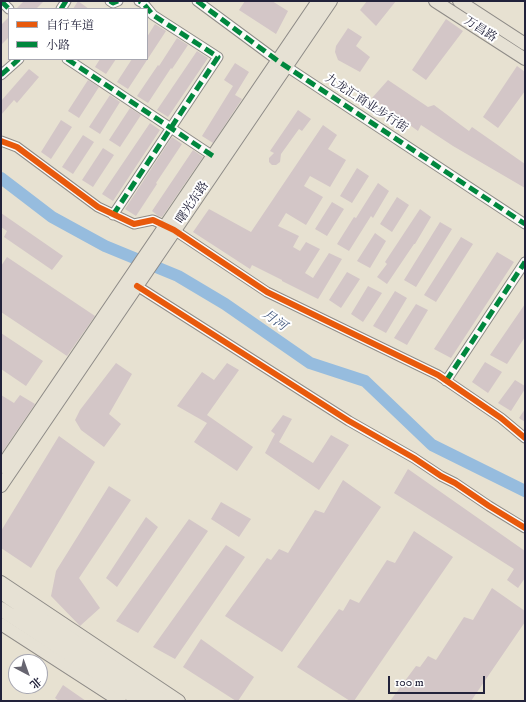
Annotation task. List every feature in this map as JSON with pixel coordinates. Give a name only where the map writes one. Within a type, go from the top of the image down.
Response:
[{"type":"highway","points":[[1,592],[162,701]]},
{"type":"highway","points":[[1,609],[141,701]]},
{"type":"main road","name":"曙光东路","points":[[169,228],[282,63],[318,1]]},
{"type":"main road","name":"曙光东路","points":[[1,467],[160,243],[213,156],[282,63],[332,1]]},
{"type":"main road","name":"万昌路","points":[[435,1],[525,59]]},
{"type":"main road","name":"万昌路","points":[[459,1],[525,44]]},
{"type":"main road","name":"曙光东路","points":[[1,486],[137,286],[139,273]]},
{"type":"main road","points":[[1,582],[179,701]]},
{"type":"main road","points":[[1,624],[120,701]]},
{"type":"street","points":[[110,1],[113,3],[118,1]]},
{"type":"street","points":[[139,1],[147,8]]},
{"type":"street","name":"九龙汇商业步行街","points":[[197,1],[282,63],[525,224]]},
{"type":"street","points":[[113,214],[218,57],[153,15],[148,9]]},
{"type":"street","points":[[1,75],[18,60]]},
{"type":"street","points":[[69,60],[213,156]]},
{"type":"street","points":[[1,141],[17,147],[98,208],[134,224],[153,220],[169,228],[267,292],[438,375],[501,418],[525,438]]},
{"type":"street","points":[[446,381],[525,262]]},
{"type":"street","points":[[137,286],[349,422],[414,458],[525,528]]},
{"type":"building","points":[[24,1],[44,1],[37,8],[17,8]]},
{"type":"building","points":[[78,1],[88,8],[74,8]]},
{"type":"building","points":[[245,1],[272,1],[288,11],[276,34],[239,10]]},
{"type":"building","points":[[367,1],[396,1],[376,26],[360,10]]},
{"type":"building","points":[[8,18],[8,38],[1,45],[1,25]]},
{"type":"building","points":[[446,19],[463,31],[426,80],[412,70]]},
{"type":"building","points":[[155,24],[166,31],[148,58],[148,35]]},
{"type":"building","points":[[348,28],[362,37],[356,46],[370,57],[360,72],[338,60],[335,52],[336,46]]},
{"type":"building","points":[[177,38],[188,45],[148,103],[137,96]]},
{"type":"building","points":[[197,51],[208,58],[168,117],[157,110]]},
{"type":"building","points":[[99,60],[115,60],[106,74],[95,67]]},
{"type":"building","points":[[131,60],[147,60],[128,89],[117,82]]},
{"type":"building","points":[[235,63],[249,72],[235,95],[242,99],[213,143],[202,136],[233,86],[224,80]]},
{"type":"building","points":[[517,66],[525,72],[525,91],[498,128],[483,117]]},
{"type":"building","points":[[29,69],[39,77],[17,103],[14,100],[1,115],[1,101]]},
{"type":"building","points":[[88,80],[99,87],[79,118],[68,111]]},
{"type":"building","points":[[388,80],[428,107],[434,105],[469,131],[472,127],[525,164],[525,188],[453,146],[421,125],[418,131],[372,98]]},
{"type":"building","points":[[110,95],[120,102],[100,134],[89,127]]},
{"type":"building","points":[[130,108],[141,115],[120,147],[109,140]]},
{"type":"building","points":[[298,110],[311,119],[302,131],[299,129],[281,154],[280,162],[276,165],[272,165],[269,162],[269,158],[274,153],[270,151]]},
{"type":"building","points":[[61,120],[72,127],[51,159],[41,152]]},
{"type":"building","points":[[150,123],[160,130],[113,201],[102,194]]},
{"type":"building","points":[[323,125],[337,135],[328,149],[346,160],[330,187],[310,176],[304,186],[323,197],[306,225],[286,213],[278,226],[299,236],[293,247],[300,251],[306,242],[320,249],[305,273],[313,278],[329,253],[342,259],[318,299],[252,265],[250,269],[193,232],[209,209],[251,232]]},
{"type":"building","points":[[83,135],[94,142],[73,174],[62,167]]},
{"type":"building","points":[[172,137],[182,144],[136,216],[125,209]]},
{"type":"building","points":[[103,148],[114,155],[93,187],[82,180]]},
{"type":"building","points":[[193,150],[203,157],[162,217],[158,216],[152,211]]},
{"type":"building","points":[[357,168],[369,176],[352,203],[340,196]]},
{"type":"building","points":[[378,183],[389,191],[373,218],[371,216],[349,251],[337,244],[354,217],[356,218]]},
{"type":"building","points":[[397,197],[409,205],[392,232],[380,224]]},
{"type":"building","points":[[332,202],[344,209],[327,236],[315,229]]},
{"type":"building","points":[[420,209],[431,217],[415,244],[387,284],[377,277],[387,264],[385,262]]},
{"type":"building","points":[[1,213],[63,256],[52,270],[4,237],[7,231],[1,227]]},
{"type":"building","points":[[440,222],[452,229],[416,287],[404,280]]},
{"type":"building","points":[[375,233],[386,241],[370,268],[357,261]]},
{"type":"building","points":[[461,237],[473,244],[436,302],[424,295]]},
{"type":"building","points":[[497,252],[514,262],[451,358],[434,349]]},
{"type":"building","points":[[7,257],[95,316],[67,356],[1,312],[1,266]]},
{"type":"building","points":[[347,272],[360,279],[341,308],[329,300]]},
{"type":"building","points":[[368,286],[382,293],[363,322],[351,314]]},
{"type":"building","points":[[395,291],[407,298],[386,333],[373,326]]},
{"type":"building","points":[[416,304],[428,310],[407,345],[394,338]]},
{"type":"building","points":[[525,304],[525,337],[507,364],[490,355]]},
{"type":"building","points":[[1,333],[43,361],[26,386],[1,369]]},
{"type":"building","points":[[485,362],[502,372],[488,393],[472,382]]},
{"type":"building","points":[[116,363],[132,374],[109,414],[121,424],[104,447],[81,430],[75,420],[80,410]]},
{"type":"building","points":[[227,363],[239,370],[207,415],[253,447],[237,471],[194,442],[207,423],[177,406],[202,372],[214,380]]},
{"type":"building","points":[[515,380],[525,386],[525,389],[511,411],[498,403]]},
{"type":"building","points":[[1,395],[14,403],[20,395],[35,404],[1,454]]},
{"type":"building","points":[[525,409],[525,422],[519,418]]},
{"type":"building","points":[[283,415],[292,419],[279,442],[313,463],[331,435],[349,445],[319,490],[265,453],[275,434],[271,431]]},
{"type":"building","points":[[59,436],[95,462],[31,568],[1,548],[1,531]]},
{"type":"building","points":[[408,469],[525,551],[525,578],[518,588],[507,580],[514,569],[394,493]]},
{"type":"building","points":[[343,480],[381,507],[282,652],[225,616],[267,558],[271,560],[279,549],[288,553],[315,510],[324,513]]},
{"type":"building","points":[[109,486],[131,500],[79,578],[100,608],[80,626],[51,596],[56,571]]},
{"type":"building","points":[[221,502],[251,519],[239,537],[211,519]]},
{"type":"building","points":[[146,517],[158,527],[117,587],[106,578]]},
{"type":"building","points":[[189,519],[208,531],[138,633],[116,621]]},
{"type":"building","points":[[414,531],[453,557],[354,701],[350,701],[297,667],[339,609],[343,611],[350,599],[359,603],[387,560],[395,563]]},
{"type":"building","points":[[226,545],[245,557],[175,659],[153,647]]},
{"type":"building","points":[[492,588],[525,611],[525,622],[471,701],[390,701],[416,666],[420,667],[428,656],[436,660],[464,617],[473,620]]},
{"type":"building","points":[[201,639],[254,677],[238,701],[183,667]]},
{"type":"building","points":[[63,685],[86,701],[59,701],[55,698]]},
{"type":"waterway","name":"月河","points":[[1,178],[52,217],[105,246],[178,276],[225,304],[310,363],[365,381],[432,445],[525,491]]},
{"type":"marked path","points":[[1,1],[8,8]]},
{"type":"marked path","points":[[62,8],[66,1]]},
{"type":"marked path","points":[[110,1],[113,3],[118,1]]},
{"type":"marked path","points":[[139,1],[147,8]]},
{"type":"marked path","points":[[197,1],[278,61],[525,224]]},
{"type":"marked path","points":[[113,215],[218,57],[153,15],[148,9]]},
{"type":"marked path","points":[[1,75],[18,60]]},
{"type":"marked path","points":[[69,60],[213,156]]},
{"type":"marked path","points":[[446,381],[525,262]]},
{"type":"cycle path","points":[[1,141],[17,147],[98,207],[134,224],[153,220],[174,230],[267,292],[438,375],[501,418],[525,438]]},
{"type":"cycle path","points":[[137,286],[349,421],[414,458],[525,528]]}]
